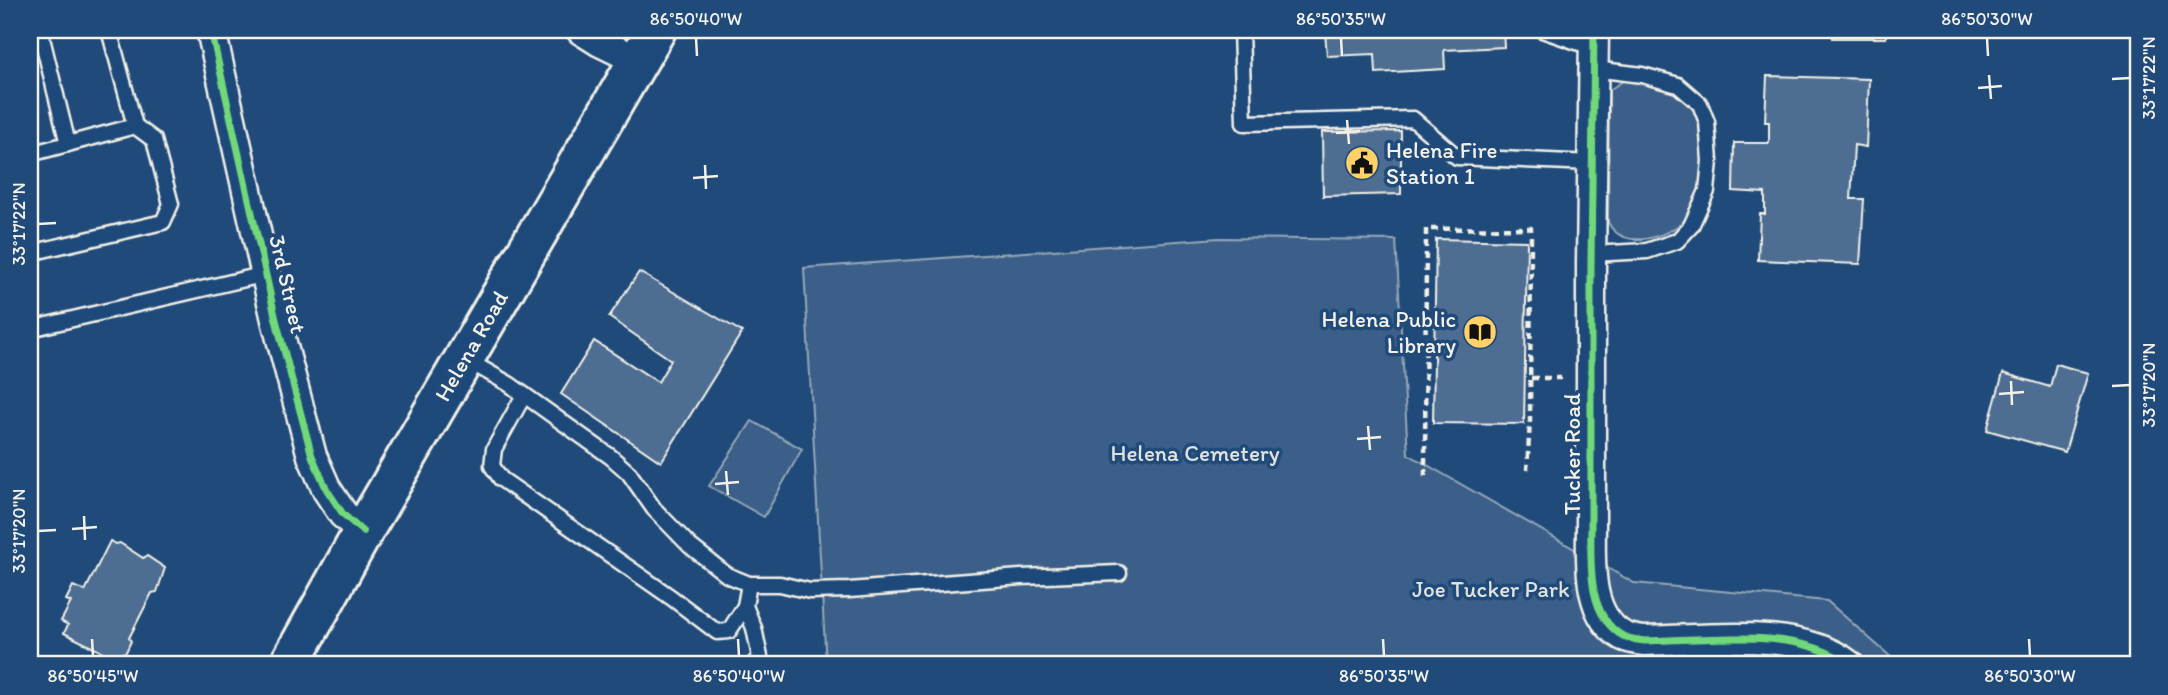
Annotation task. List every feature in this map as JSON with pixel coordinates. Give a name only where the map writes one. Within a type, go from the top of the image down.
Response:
[{"type":"main road","name":"Helena Road","points":[[289,665],[363,532],[647,45]]},
{"type":"street","name":"3rd Street","points":[[211,30],[266,274],[312,456],[333,498],[344,514],[363,532]]},
{"type":"street","points":[[581,30],[600,43],[647,45]]},
{"type":"street","name":"Tucker Road","points":[[1594,49],[1591,563],[1595,599],[1615,630],[1626,638],[1644,641],[1785,640],[1827,652],[1849,665]]},
{"type":"lane","points":[[40,30],[68,144]]},
{"type":"lane","points":[[30,253],[163,222],[171,204],[154,139],[135,127],[109,30]]},
{"type":"lane","points":[[1241,30],[1244,123],[1413,119],[1457,158],[1592,163]]},
{"type":"lane","points":[[1542,30],[1594,49],[1642,75],[1678,85],[1700,104],[1707,122],[1710,161],[1707,191],[1691,226],[1677,241],[1647,251],[1591,254]]},
{"type":"lane","points":[[30,154],[135,127]]},
{"type":"lane","points":[[30,329],[266,274]]},
{"type":"lane","points":[[464,359],[524,395],[611,457],[629,473],[654,509],[690,546],[727,575],[749,584],[780,584],[810,591],[849,590],[1021,577],[1119,573]]},
{"type":"lane","points":[[524,395],[494,449],[492,466],[501,479],[717,632],[729,631],[746,606],[749,584]]},
{"type":"lane","points":[[746,606],[754,628],[760,662]]},
{"type":"path","points":[[1425,476],[1426,229],[1531,228],[1530,421],[1527,470]]},
{"type":"green space","points":[[1628,78],[1665,87],[1689,103],[1698,118],[1709,162],[1706,177],[1691,213],[1673,229],[1649,238],[1625,237],[1615,232],[1608,222],[1609,90]]},
{"type":"green space","name":"Helena Cemetery","points":[[1219,238],[1396,240],[1408,454],[1634,583],[1827,601],[1900,665],[826,665],[804,268]]},
{"type":"green space","points":[[752,421],[802,449],[764,517],[709,486]]},
{"type":"building","points":[[1290,30],[1503,30],[1504,47],[1444,50],[1445,69],[1376,73],[1375,54],[1327,56],[1325,32],[1290,34]]},
{"type":"building","points":[[1832,30],[1886,30],[1886,38],[1832,38]]},
{"type":"building","points":[[1767,76],[1869,79],[1866,147],[1854,145],[1851,199],[1864,199],[1860,264],[1758,260],[1760,214],[1765,214],[1765,193],[1733,191],[1734,143],[1769,143],[1769,122],[1765,122]]},
{"type":"building","name":"Helena Fire Station 1","points":[[1401,131],[1401,194],[1323,196],[1322,132]]},
{"type":"building","name":"Helena Public Library","points":[[1436,239],[1527,241],[1524,424],[1433,423]]},
{"type":"building","points":[[639,272],[742,332],[661,462],[561,394],[594,341],[658,382],[671,360],[609,317]]},
{"type":"building","points":[[2056,364],[2088,373],[2065,452],[1987,430],[2003,373],[2050,387]]},
{"type":"building","points":[[110,541],[120,543],[143,558],[147,556],[165,568],[157,592],[152,593],[129,638],[131,641],[126,652],[122,653],[118,660],[64,633],[68,625],[61,621],[71,602],[66,600],[73,586],[85,591]]},
{"type":"cycle path","points":[[211,30],[276,320],[312,456],[327,490],[343,514],[363,532]]},
{"type":"cycle path","points":[[1594,30],[1591,570],[1602,615],[1611,627],[1630,639],[1778,640],[1828,653],[1849,665]]},
{"type":"place","name":"Helena Fire Station 1","points":[[1362,163]]},
{"type":"place","name":"Helena Public Library","points":[[1480,332]]},
{"type":"park label","name":"Joe Tucker Park","points":[[1491,589]]}]
